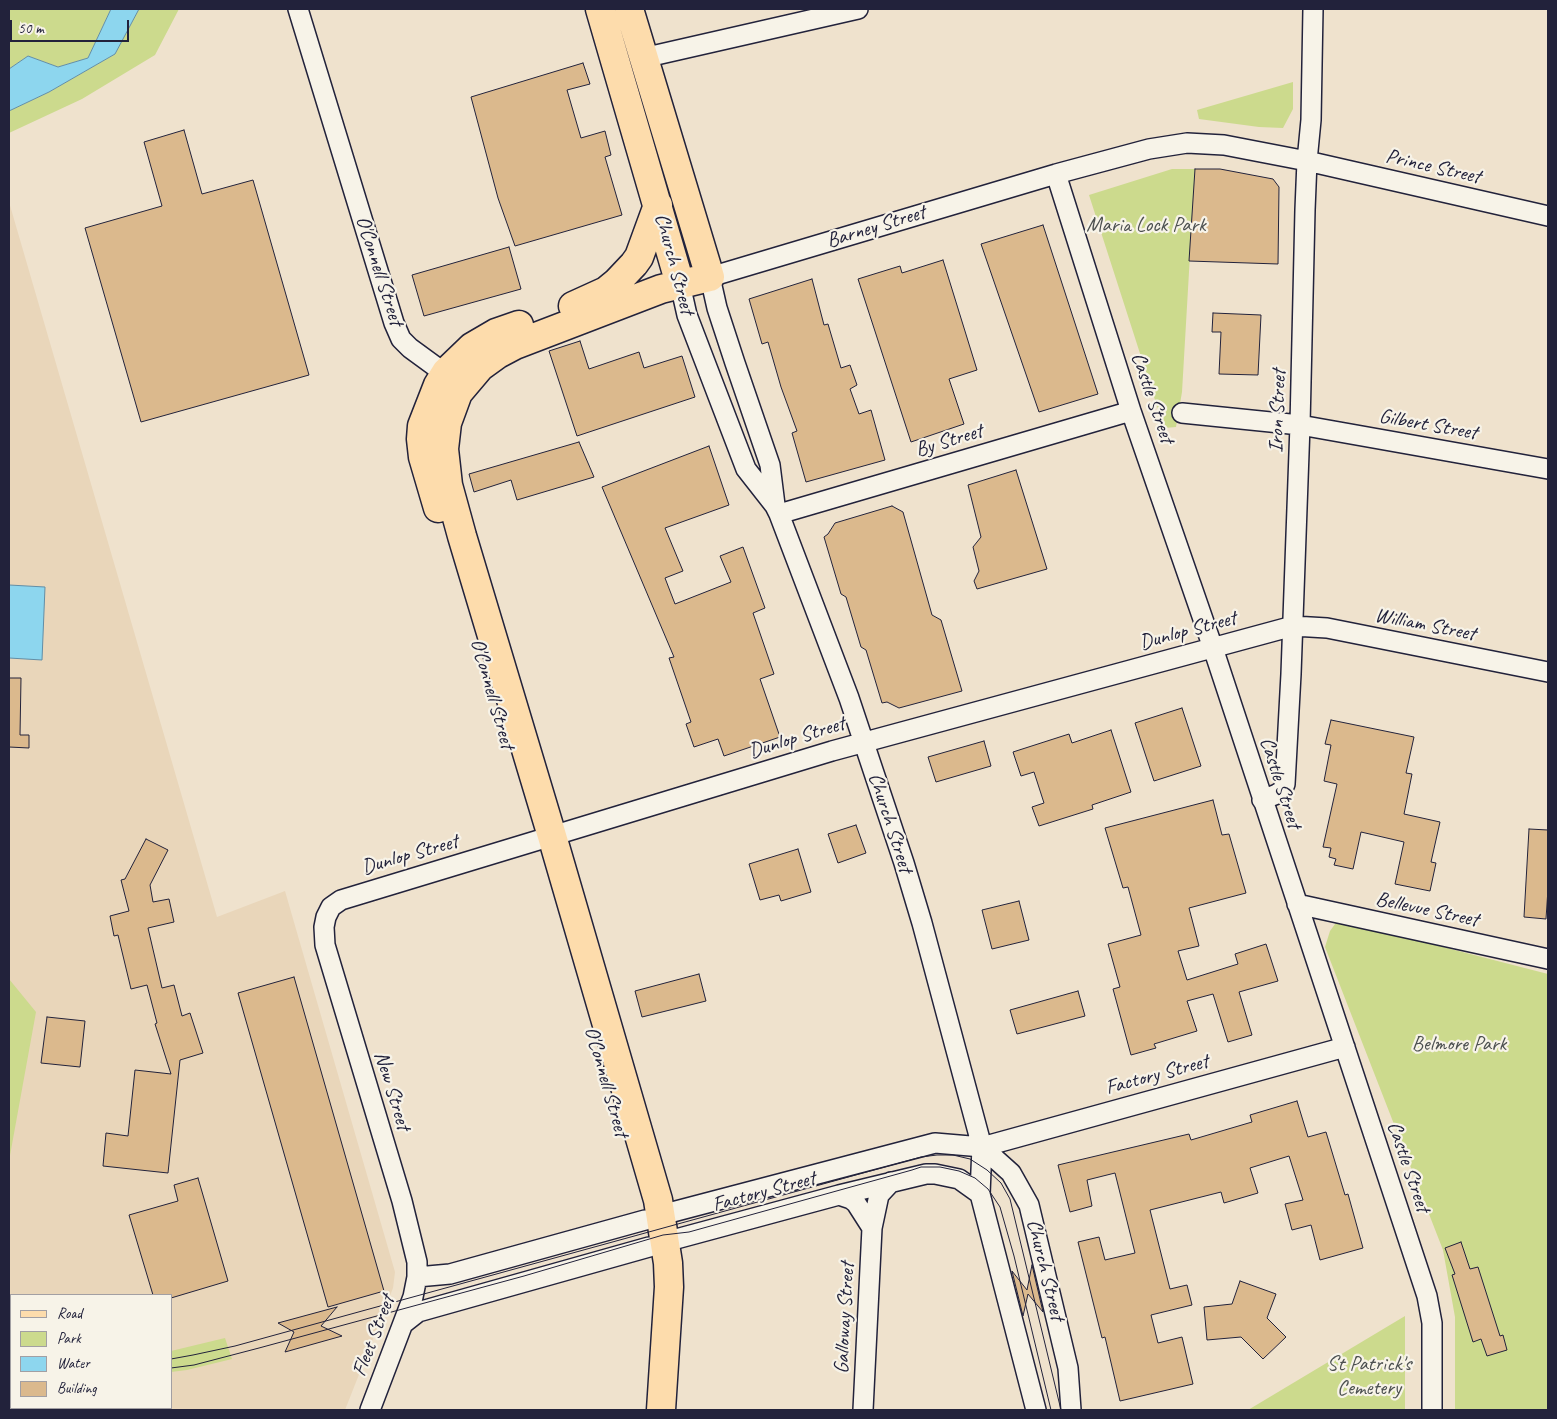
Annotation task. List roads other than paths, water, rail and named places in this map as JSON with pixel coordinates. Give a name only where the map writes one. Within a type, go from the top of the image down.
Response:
[{"type":"main road","name":"Church Street","points":[[600,9],[680,284]]},
{"type":"main road","name":"Church Street","points":[[629,9],[710,277]]},
{"type":"main road","points":[[456,377],[472,347],[496,333],[593,298],[618,282],[639,257],[658,205]]},
{"type":"main road","name":"Barney Street","points":[[456,377],[480,367],[498,354],[514,346],[661,289],[710,277]]},
{"type":"main road","name":"O'Connell Street","points":[[456,377],[458,393],[447,423],[444,449],[448,485],[488,625],[544,839],[640,1134],[657,1245],[646,1410]]},
{"type":"main road","name":"O'Connell Street","points":[[657,1245],[668,1263],[669,1287],[661,1410]]},
{"type":"street","name":"O'Connell Street","points":[[298,9],[394,322],[401,339],[430,363],[456,377]]},
{"type":"street","points":[[643,58],[858,9]]},
{"type":"street","name":"Iron Street","points":[[1262,800],[1277,794],[1285,784],[1293,626],[1307,161],[1311,120],[1313,9]]},
{"type":"street","name":"Barney Street","points":[[710,277],[1149,148],[1187,143],[1224,145],[1307,161]]},
{"type":"street","name":"Prince Street","points":[[1307,161],[1548,216]]},
{"type":"street","name":"Castle Street","points":[[1056,174],[1131,410],[1213,648],[1427,1296],[1432,1330],[1432,1410]]},
{"type":"street","name":"Church Street","points":[[710,277],[717,308],[770,465],[777,510],[849,698],[922,923],[982,1147],[980,1194],[1036,1410]]},
{"type":"street","name":"Church Street","points":[[680,284],[687,315],[746,469],[777,510]]},
{"type":"street","name":"By Street","points":[[777,510],[1131,410]]},
{"type":"street","points":[[1182,413],[1300,425]]},
{"type":"street","name":"Gilbert Street","points":[[1300,425],[1548,469]]},
{"type":"street","name":"Dunlop Street","points":[[326,917],[331,907],[355,894],[864,742],[1293,626]]},
{"type":"street","name":"William Street","points":[[1293,626],[1327,628],[1548,672]]},
{"type":"street","name":"Bellevue Street","points":[[1297,904],[1548,959]]},
{"type":"street","name":"New Street","points":[[326,917],[324,927],[325,945],[410,1228],[417,1262],[417,1277]]},
{"type":"street","name":"Factory Street","points":[[417,1277],[450,1274],[653,1217],[935,1143],[982,1147],[1345,1047]]},
{"type":"street","points":[[950,1176],[956,1174],[982,1147]]},
{"type":"street","name":"Church Street","points":[[982,1147],[1011,1173],[1029,1205],[1068,1368],[1071,1410]]},
{"type":"street","name":"Factory Street","points":[[404,1323],[413,1314],[424,1310],[839,1195],[931,1173],[950,1176]]},
{"type":"street","points":[[950,1176],[970,1186],[980,1194]]},
{"type":"street","name":"Galloway Street","points":[[862,1410],[872,1228],[878,1195],[891,1182]]},
{"type":"street","points":[[839,1195],[856,1203],[872,1228]]},
{"type":"street","name":"Fleet Street","points":[[370,1410],[414,1297],[417,1277]]},
{"type":"water","points":[[111,9],[139,9],[115,54],[49,92],[9,111],[9,69],[28,56],[58,67],[88,58]]},
{"type":"water","points":[[9,585],[45,587],[42,660],[9,658]]},
{"type":"tram line","points":[[172,1359],[235,1346],[921,1157],[953,1155],[970,1159],[987,1170],[1001,1183],[1010,1199],[1061,1410]]},
{"type":"tram line","points":[[172,1368],[194,1365],[259,1348],[524,1276],[663,1235],[689,1232],[921,1167],[940,1167],[959,1171],[975,1178],[988,1189],[1000,1207],[1014,1256],[1051,1410]]},
{"type":"park label","name":"Maria Lock Park","points":[[1146,225]]},
{"type":"park label","name":"Belmore Park","points":[[1459,1044]]},
{"type":"park label","name":"St Patrick's Cemetery","points":[[1369,1376]]}]
